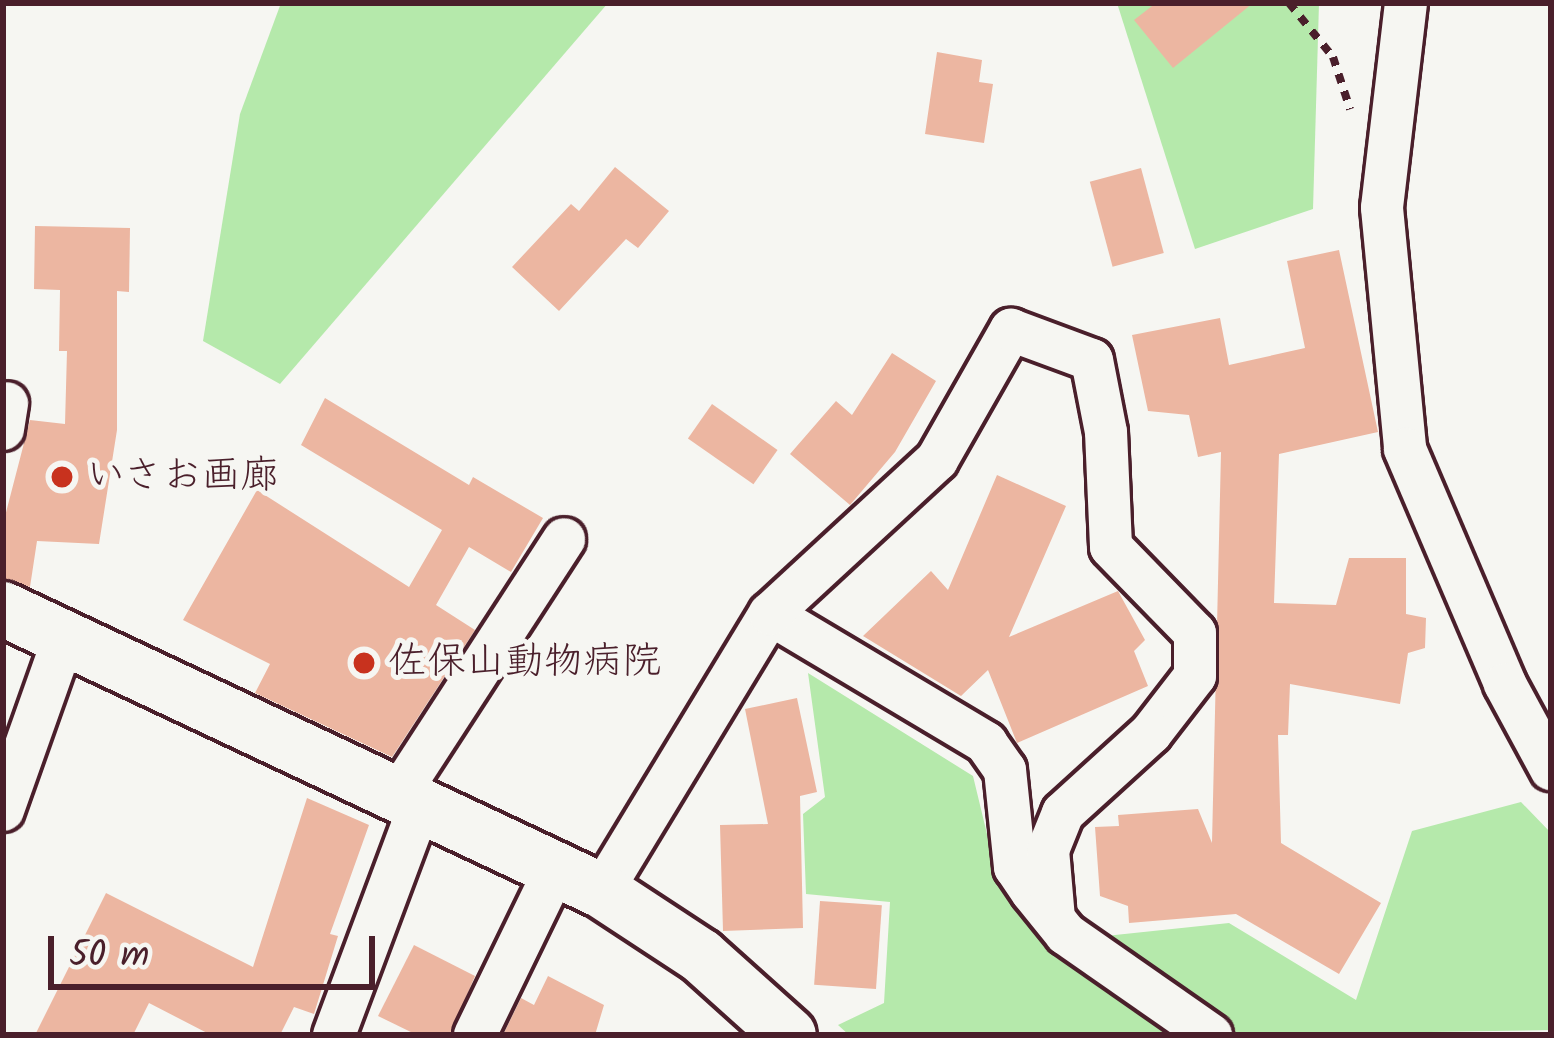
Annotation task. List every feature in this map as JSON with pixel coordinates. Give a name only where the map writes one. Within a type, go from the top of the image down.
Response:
[{"type":"street","points":[[1406,3],[1382,208],[1405,449],[1505,684],[1551,769]]},
{"type":"street","points":[[475,1035],[579,880],[770,614],[937,460],[1011,330],[1092,360],[1106,432],[1111,547],[1196,633],[1195,676],[1151,733],[1064,813],[1048,850],[1054,918]]},
{"type":"street","points":[[334,1035],[409,800],[564,539]]},
{"type":"street","points":[[3,609],[579,880],[701,956],[789,1035]]},
{"type":"street","points":[[770,614],[986,743],[1011,792],[1016,867],[1054,918],[1107,965],[1210,1035]]},
{"type":"street","points":[[3,810],[64,638]]},
{"type":"path","points":[[1289,3],[1333,57],[1354,122]]},
{"type":"green space","points":[[281,3],[608,3],[280,384],[203,341],[240,114]]},
{"type":"green space","points":[[1117,3],[1319,3],[1313,209],[1195,249]]},
{"type":"green space","points":[[808,673],[973,776],[994,863],[1051,949],[1182,1035],[849,1035],[838,1025],[884,1003],[890,902],[806,894],[803,814],[825,797]]},
{"type":"green space","points":[[1521,802],[1551,833],[1551,1030],[1230,1035],[1096,937],[1229,923],[1356,1000],[1412,831]]},
{"type":"building","points":[[1156,3],[1253,3],[1173,68],[1134,20]]},
{"type":"building","points":[[937,52],[982,60],[979,82],[993,84],[984,143],[925,134]]},
{"type":"building","points":[[615,167],[669,211],[638,248],[626,239],[559,311],[512,267],[571,204],[579,211]]},
{"type":"building","points":[[1141,168],[1164,253],[1113,267],[1090,182]]},
{"type":"building","points":[[35,226],[130,228],[129,292],[117,291],[117,430],[99,544],[37,541],[30,587],[3,578],[3,524],[30,420],[65,424],[67,351],[59,351],[60,290],[34,289]]},
{"type":"building","points":[[1339,250],[1378,432],[1279,454],[1274,603],[1336,605],[1349,558],[1406,558],[1406,614],[1426,618],[1425,648],[1408,653],[1400,704],[1290,684],[1288,735],[1278,735],[1281,843],[1381,903],[1339,974],[1236,914],[1129,923],[1128,906],[1100,896],[1095,827],[1119,826],[1118,815],[1198,809],[1212,843],[1221,452],[1198,457],[1189,415],[1148,411],[1132,335],[1220,318],[1229,365],[1305,348],[1287,261]]},
{"type":"building","points":[[892,353],[936,381],[895,452],[850,505],[790,454],[836,401],[852,415]]},
{"type":"building","points":[[325,398],[469,485],[473,477],[543,518],[511,572],[469,547],[436,605],[475,630],[392,757],[255,693],[270,664],[183,620],[257,490],[409,587],[442,530],[301,445]]},
{"type":"building","points":[[712,404],[778,450],[753,484],[688,438]]},
{"type":"building","points":[[997,475],[1066,506],[1009,637],[1118,591],[1145,640],[1134,651],[1148,686],[1017,743],[988,670],[961,696],[863,636],[931,571],[948,590]]},
{"type":"building","points":[[797,698],[817,792],[800,796],[803,928],[723,931],[720,825],[768,824],[745,709]]},
{"type":"building","points":[[307,798],[369,825],[330,934],[338,936],[314,1014],[294,1007],[280,1035],[211,1035],[149,1003],[133,1035],[35,1035],[106,893],[253,967]]},
{"type":"building","points":[[820,901],[882,905],[876,989],[814,985]]},
{"type":"building","points":[[414,945],[475,976],[450,1035],[417,1035],[378,1016]]},
{"type":"building","points":[[548,976],[604,1005],[595,1035],[503,1035],[521,998],[534,1005]]},
{"type":"place","name":"いさお画廊","points":[[62,477]]},
{"type":"place","name":"佐保山動物病院","points":[[364,663]]}]
